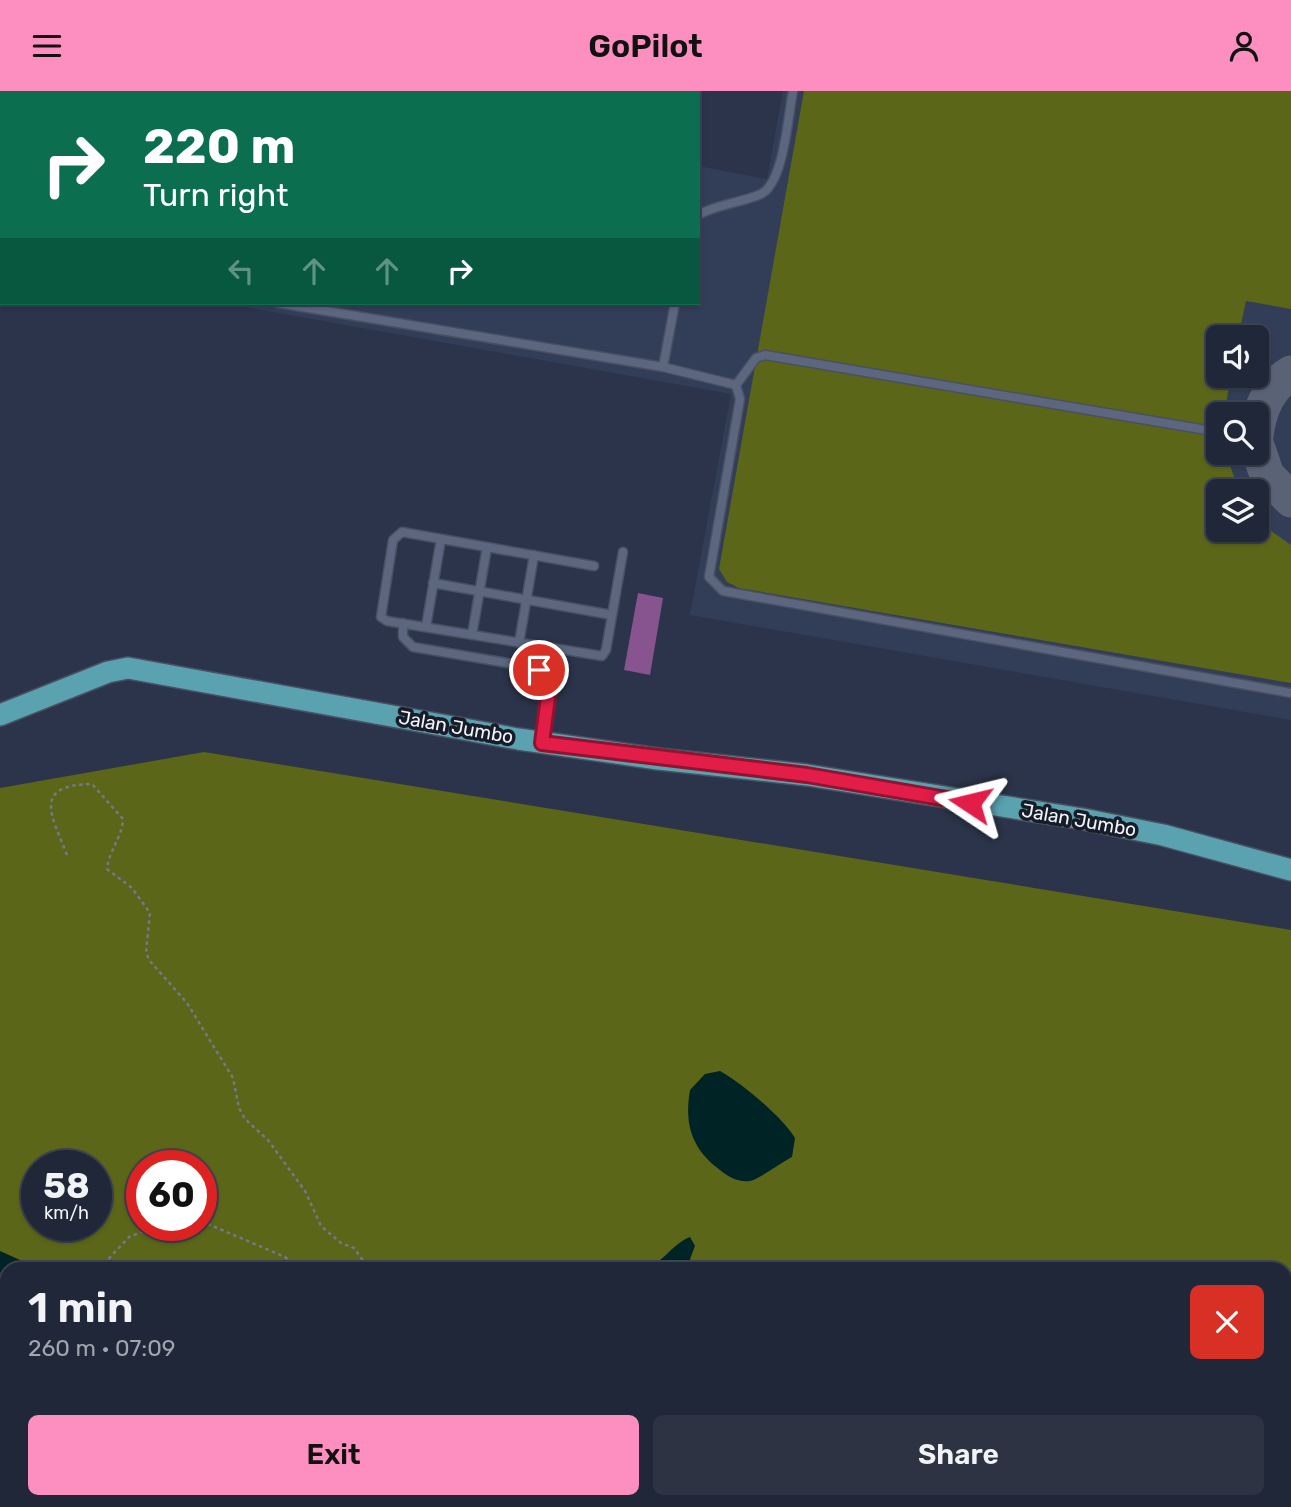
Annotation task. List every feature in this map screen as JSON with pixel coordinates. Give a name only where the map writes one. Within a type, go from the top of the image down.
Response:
[{"type":"main road","name":"Jalan Jumbo","points":[[0,715],[108,673],[128,668],[542,743],[807,775],[1083,819],[1163,835],[1291,870]]},
{"type":"lane","points":[[700,214],[753,197],[771,186],[778,169],[793,91]]},
{"type":"lane","points":[[290,305],[663,367],[736,385]]},
{"type":"lane","points":[[663,367],[675,305]]},
{"type":"lane","points":[[736,385],[756,358],[765,355],[1206,430]]},
{"type":"lane","points":[[736,385],[740,400],[709,577],[723,591],[1291,693]]},
{"type":"lane","points":[[594,566],[402,532],[393,540],[381,614],[387,621],[602,656],[623,552]]},
{"type":"lane","points":[[426,627],[441,539]]},
{"type":"lane","points":[[472,635],[487,547]]},
{"type":"lane","points":[[519,643],[534,555]]},
{"type":"lane","points":[[433,583],[612,615]]},
{"type":"lane","points":[[403,624],[403,637],[413,647],[531,667],[546,674],[550,682],[542,743]]},
{"type":"path","points":[[67,855],[50,810],[52,796],[66,786],[92,784],[124,819],[123,831],[108,858],[107,869],[132,888],[150,913],[146,952],[149,960],[187,1003],[233,1078],[244,1119],[268,1140],[305,1191],[321,1226],[341,1243],[354,1248],[364,1262]]},
{"type":"path","points":[[217,1228],[291,1262]]},
{"type":"path","points":[[106,1262],[126,1240]]},
{"type":"shaded area","points":[[783,91],[1291,91],[1291,720],[690,615],[731,394],[234,305],[700,305],[700,166],[767,179]]},
{"type":"shaded area","points":[[720,1071],[761,1101],[795,1138],[792,1157],[750,1181],[734,1179],[710,1162],[697,1145],[689,1125],[690,1090],[705,1074]]},
{"type":"shaded area","points":[[690,1237],[695,1246],[691,1262],[657,1262],[677,1245]]},
{"type":"shaded area","points":[[0,1251],[24,1262],[0,1262]]},
{"type":"green space","points":[[804,91],[1291,91],[1291,309],[1246,301],[1241,325],[1206,325],[1206,388],[1229,388],[1226,402],[1206,402],[1206,465],[1230,465],[1235,479],[1206,479],[1206,542],[1269,542],[1269,529],[1291,545],[1291,683],[739,588],[727,582],[719,569]]},
{"type":"green space","points":[[204,752],[1291,930],[1291,1262],[0,1262],[0,788]]},
{"type":"building","points":[[638,593],[663,598],[650,675],[624,670]]},
{"type":"taxiway","points":[[1265,402],[1276,385],[1291,373]]},
{"type":"taxiway","points":[[1264,465],[1267,475],[1291,500]]},
{"type":"route","points":[[539,670],[546,674],[550,682],[542,743],[807,775],[970,803]]}]
